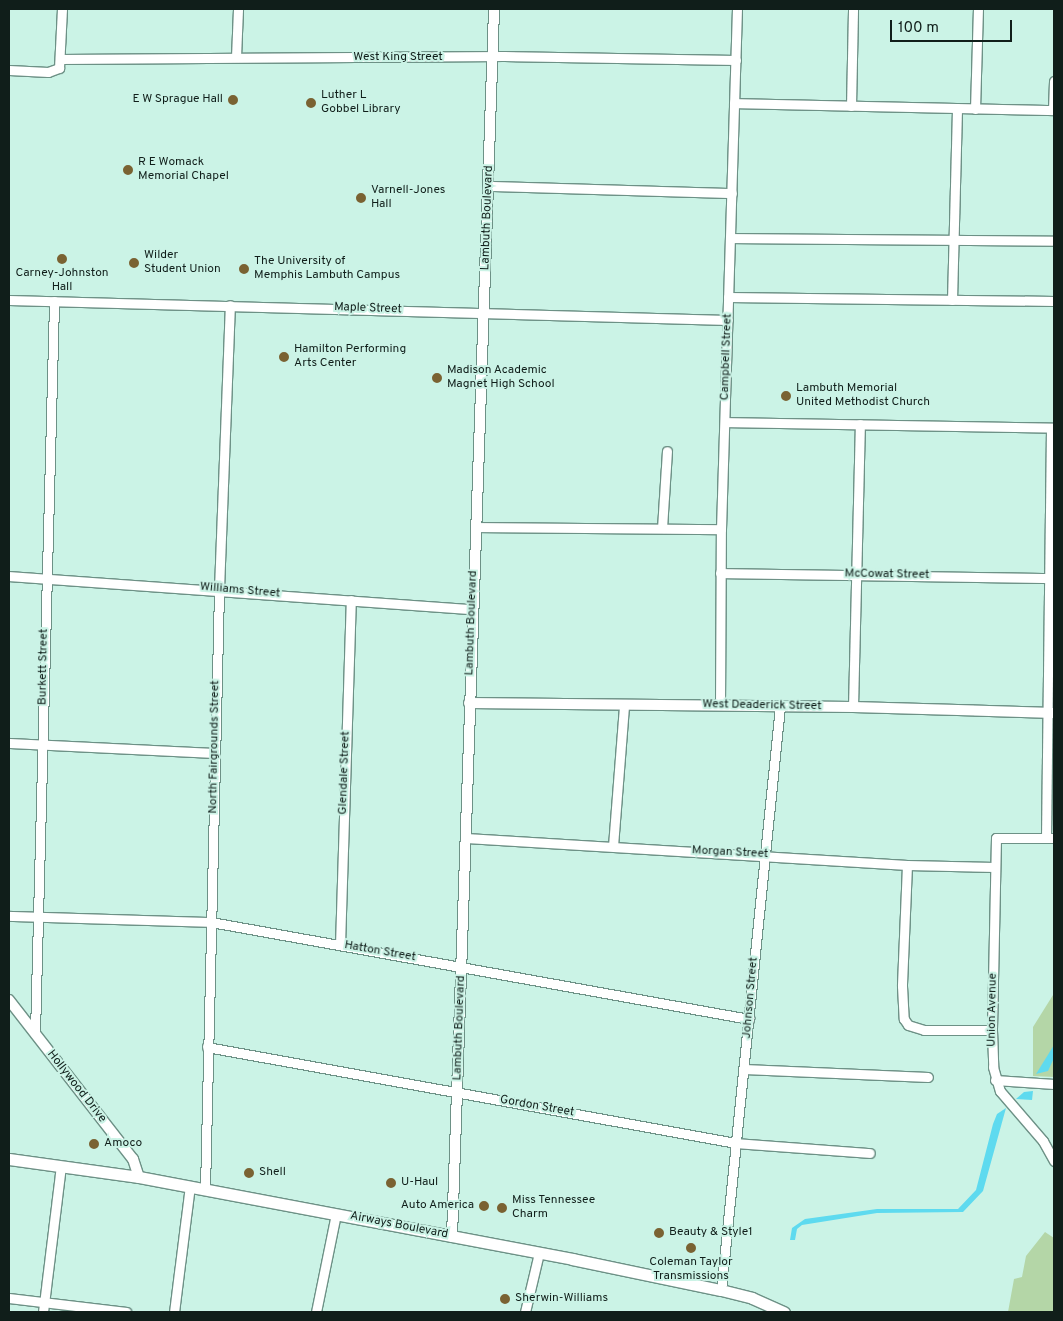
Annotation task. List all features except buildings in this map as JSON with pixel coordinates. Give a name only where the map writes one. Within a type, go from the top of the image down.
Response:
[{"type":"main road","name":"Airways Boulevard","points":[[9,1159],[190,1186],[539,1253],[721,1290],[761,1301],[784,1312]]},
{"type":"street","points":[[9,70],[48,72],[59,68],[62,9]]},
{"type":"street","points":[[236,57],[238,9]]},
{"type":"street","name":"Lambuth Boulevard","points":[[452,1237],[466,838],[471,610],[477,527],[494,9]]},
{"type":"street","name":"Campbell Street","points":[[720,705],[721,529],[737,9]]},
{"type":"street","points":[[851,106],[853,9]]},
{"type":"street","points":[[975,109],[978,9]]},
{"type":"street","name":"West King Street","points":[[60,59],[236,57],[736,60]]},
{"type":"street","points":[[734,103],[1054,110],[1054,81]]},
{"type":"street","points":[[952,300],[957,108]]},
{"type":"street","points":[[489,186],[732,192]]},
{"type":"street","points":[[730,238],[1054,241]]},
{"type":"street","points":[[728,297],[1054,301]]},
{"type":"street","name":"Maple Street","points":[[9,300],[728,320]]},
{"type":"street","name":"Burkett Street","points":[[35,1033],[54,301]]},
{"type":"street","name":"North Fairgrounds Street","points":[[205,1189],[219,589],[230,305]]},
{"type":"street","points":[[725,422],[1053,428],[1050,838]]},
{"type":"street","points":[[853,707],[860,424]]},
{"type":"street","points":[[662,528],[667,451]]},
{"type":"street","points":[[477,527],[721,529]]},
{"type":"street","name":"McCowat Street","points":[[720,573],[1052,578]]},
{"type":"street","name":"Williams Street","points":[[9,576],[219,589],[471,610]]},
{"type":"street","name":"Glendale Street","points":[[340,945],[351,600]]},
{"type":"street","name":"West Deaderick Street","points":[[469,704],[853,707],[1051,713]]},
{"type":"street","points":[[613,846],[624,705]]},
{"type":"street","name":"Johnson Street","points":[[721,1290],[780,706]]},
{"type":"street","points":[[9,743],[215,752]]},
{"type":"street","name":"Morgan Street","points":[[466,838],[907,865],[995,867]]},
{"type":"street","name":"Union Avenue","points":[[1050,838],[996,838],[992,1030],[995,1080],[1002,1093],[1043,1141],[1054,1161]]},
{"type":"street","points":[[907,865],[902,986],[904,1019],[908,1024],[924,1030],[992,1030]]},
{"type":"street","name":"Hatton Street","points":[[9,916],[210,922],[748,1019]]},
{"type":"street","name":"Hollywood Drive","points":[[9,1000],[133,1159],[139,1177]]},
{"type":"street","name":"Gordon Street","points":[[207,1047],[736,1143],[870,1153]]},
{"type":"street","points":[[744,1069],[928,1077]]},
{"type":"street","points":[[995,1080],[1054,1084]]},
{"type":"street","points":[[43,1312],[61,1166]]},
{"type":"street","points":[[174,1312],[190,1186]]},
{"type":"street","points":[[316,1312],[336,1214]]},
{"type":"street","points":[[525,1312],[539,1253]]},
{"type":"street","points":[[9,1298],[126,1312]]},
{"type":"green space","points":[[1054,979],[1054,1077],[1033,1076],[1033,1027],[1053,995]]},
{"type":"green space","points":[[1045,1232],[1054,1238],[1054,1312],[1008,1312],[1014,1279],[1022,1277],[1026,1256]]},
{"type":"water","points":[[1054,1045],[1054,1058],[1048,1071],[1036,1074]]},
{"type":"water","points":[[1033,1091],[1032,1100],[1016,1099],[1024,1092]]},
{"type":"water","points":[[1006,1108],[983,1191],[963,1212],[877,1213],[802,1225],[797,1229],[795,1240],[790,1240],[792,1228],[805,1219],[877,1209],[958,1209],[976,1190],[993,1124],[997,1114]]},
{"type":"place","name":"E W Sprague Hall","points":[[233,100]]},
{"type":"place","name":"Luther L Gobbel Library","points":[[311,103]]},
{"type":"place","name":"R E Womack Memorial Chapel","points":[[128,170]]},
{"type":"place","name":"Varnell-Jones Hall","points":[[361,198]]},
{"type":"place","name":"Carney-Johnston Hall","points":[[62,259]]},
{"type":"place","name":"Wilder Student Union","points":[[134,263]]},
{"type":"place","name":"The University of Memphis Lambuth Campus","points":[[244,269]]},
{"type":"place","name":"Hamilton Performing Arts Center","points":[[284,357]]},
{"type":"place","name":"Madison Academic Magnet High School","points":[[437,378]]},
{"type":"place","name":"Lambuth Memorial United Methodist Church","points":[[786,396]]},
{"type":"place","name":"Amoco","points":[[94,1144]]},
{"type":"place","name":"Shell","points":[[249,1173]]},
{"type":"place","name":"U-Haul","points":[[391,1183]]},
{"type":"place","name":"Auto America","points":[[484,1206]]},
{"type":"place","name":"Miss Tennessee Charm","points":[[502,1208]]},
{"type":"place","name":"Beauty & Style1","points":[[659,1233]]},
{"type":"place","name":"Coleman Taylor Transmissions","points":[[691,1248]]},
{"type":"place","name":"Sherwin-Williams","points":[[505,1299]]}]
